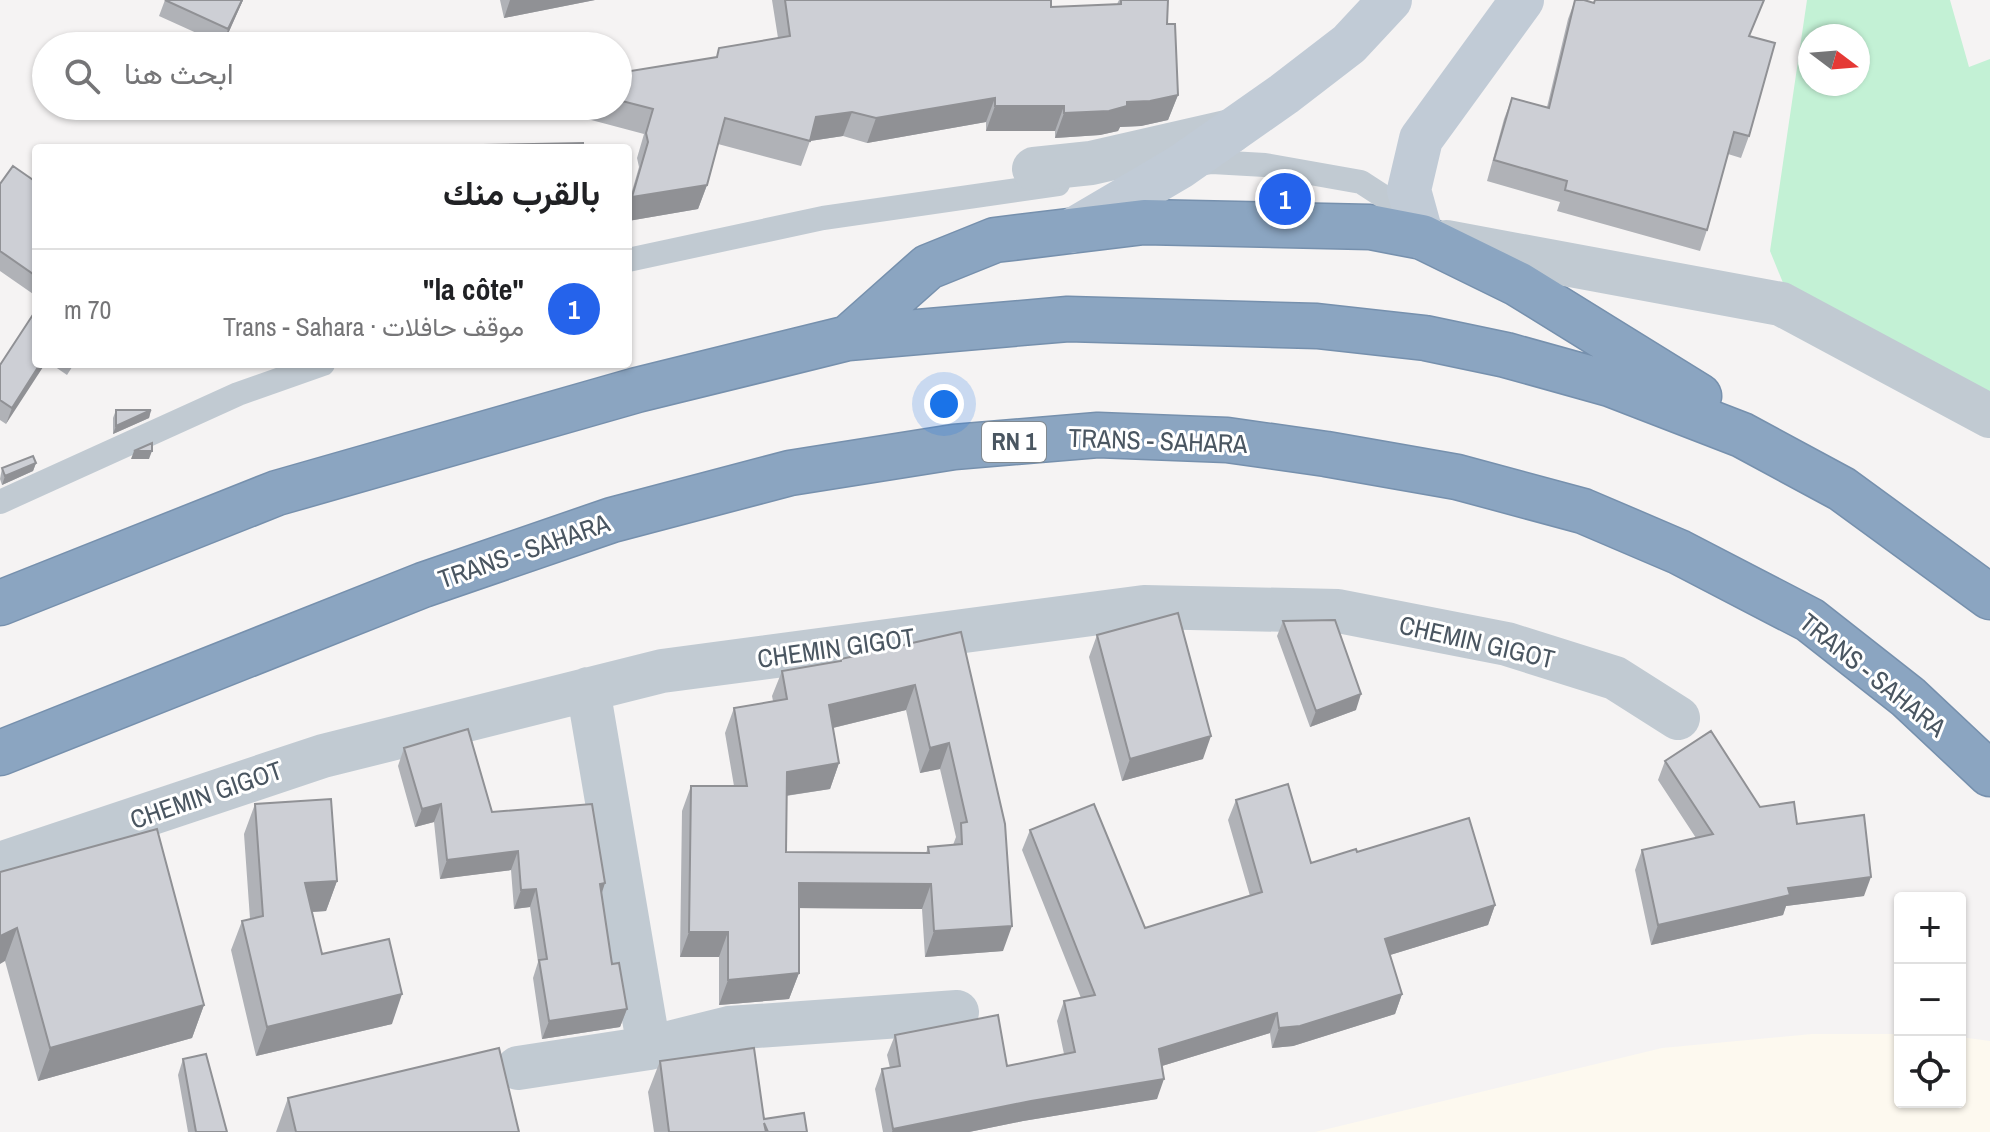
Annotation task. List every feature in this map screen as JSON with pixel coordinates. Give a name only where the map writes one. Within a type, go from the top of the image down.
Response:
[{"type":"highway","points":[[848,338],[928,267],[995,240],[1144,222],[1321,224],[1370,227],[1422,237],[1518,284],[1769,436],[1990,597]]},
{"type":"highway","points":[[0,603],[277,493],[637,390],[848,338],[1068,319],[1317,326],[1425,338],[1506,355],[1610,384],[1742,435],[1842,489]]},
{"type":"highway","name":"TRANS - SAHARA","points":[[0,753],[423,585],[612,520],[790,473],[954,447],[1098,435],[1227,440],[1326,454],[1457,477],[1583,511],[1679,552],[1810,620],[1908,697],[1990,774]]},
{"type":"street","points":[[1071,231],[1180,167],[1231,131],[1349,44],[1390,0]]},
{"type":"street","points":[[1522,0],[1421,139],[1409,190],[1422,237],[1781,304],[1990,416]]},
{"type":"street","points":[[1034,169],[1091,163],[1231,131]]},
{"type":"street","name":"CHEMIN GIGOT","points":[[0,864],[323,756],[662,671],[1144,607],[1338,611],[1507,644],[1615,678],[1678,718]]},
{"type":"street","points":[[588,689],[649,1048]]},
{"type":"street","points":[[518,1068],[649,1048],[729,1028],[957,1012]]},
{"type":"lane","points":[[632,259],[823,218],[1212,162],[1265,165],[1361,182],[1398,206],[1422,237]]},
{"type":"lane","points":[[0,502],[238,394],[312,368]]},
{"type":"shaded area","points":[[1812,1034],[1894,1034],[1894,1108],[1966,1108],[1966,1038],[1990,1041],[1990,1132],[1315,1132],[1662,1048]]},
{"type":"green space","points":[[1807,0],[1950,0],[1969,67],[1990,59],[1990,404],[1788,295],[1770,251],[1798,61],[1798,96],[1870,96],[1870,24],[1803,24]]},
{"type":"building","points":[[165,0],[242,0],[228,29]]},
{"type":"building","points":[[785,0],[1051,0],[1051,7],[1121,4],[1121,0],[1168,0],[1167,24],[1175,24],[1178,95],[1127,102],[1127,106],[1109,111],[1064,113],[1064,106],[995,106],[995,98],[876,118],[852,112],[816,117],[810,141],[725,118],[707,185],[632,197],[648,142],[646,133],[653,109],[632,104],[632,71],[717,57],[719,48],[790,36]]},
{"type":"building","points":[[1575,0],[1594,3],[1595,0],[1764,0],[1749,36],[1775,43],[1749,136],[1734,132],[1707,230],[1565,190],[1567,181],[1494,160],[1512,98],[1549,108]]},
{"type":"building","points":[[13,166],[32,179],[32,273],[0,251],[0,184]]},
{"type":"building","points":[[32,316],[32,368],[37,368],[12,408],[0,400],[0,365]]},
{"type":"building","points":[[116,410],[151,410],[116,426]]},
{"type":"building","points":[[152,443],[152,451],[134,451]]},
{"type":"building","points":[[33,456],[36,463],[5,476],[2,468]]},
{"type":"building","points":[[1178,613],[1211,736],[1130,759],[1097,635]]},
{"type":"building","points":[[1335,620],[1361,694],[1316,711],[1283,621]]},
{"type":"building","points":[[961,632],[1005,824],[1012,926],[934,931],[931,884],[799,883],[799,973],[728,980],[728,932],[689,932],[691,786],[747,786],[734,708],[787,699],[782,671]],"holes":[[[915,685],[930,748],[949,743],[967,822],[961,823],[962,844],[928,847],[929,853],[786,852],[787,772],[839,763],[829,705]]]},
{"type":"building","points":[[468,729],[492,812],[592,804],[605,883],[600,884],[612,964],[619,963],[627,1009],[549,1021],[539,960],[547,959],[536,889],[521,890],[518,851],[447,860],[441,804],[422,809],[404,748]]},
{"type":"building","points":[[1711,731],[1760,807],[1794,802],[1797,824],[1864,815],[1871,877],[1788,888],[1790,895],[1658,925],[1642,850],[1713,834],[1665,761]]},
{"type":"building","points":[[1288,784],[1311,863],[1469,818],[1495,905],[1385,939],[1402,994],[1300,1026],[1279,1028],[1277,1013],[1159,1049],[1164,1079],[1031,1101],[893,1129],[882,1069],[900,1066],[895,1035],[998,1015],[1007,1066],[1075,1052],[1064,1001],[1095,995],[1030,830],[1094,804],[1145,928],[1262,892],[1236,800]]},
{"type":"building","points":[[331,799],[337,881],[305,883],[322,954],[389,939],[402,994],[267,1027],[242,921],[263,916],[255,804]]},
{"type":"building","points":[[157,829],[204,1005],[50,1048],[17,928],[0,936],[0,872]]},
{"type":"building","points":[[499,1048],[519,1132],[296,1132],[288,1098]]},
{"type":"building","points":[[754,1048],[764,1119],[804,1113],[807,1132],[768,1132],[764,1123],[766,1132],[669,1132],[660,1061]]},
{"type":"building","points":[[206,1054],[227,1132],[196,1132],[183,1059]]},
{"type":"place","name":"\"la côte\"","points":[[1285,199]]}]
